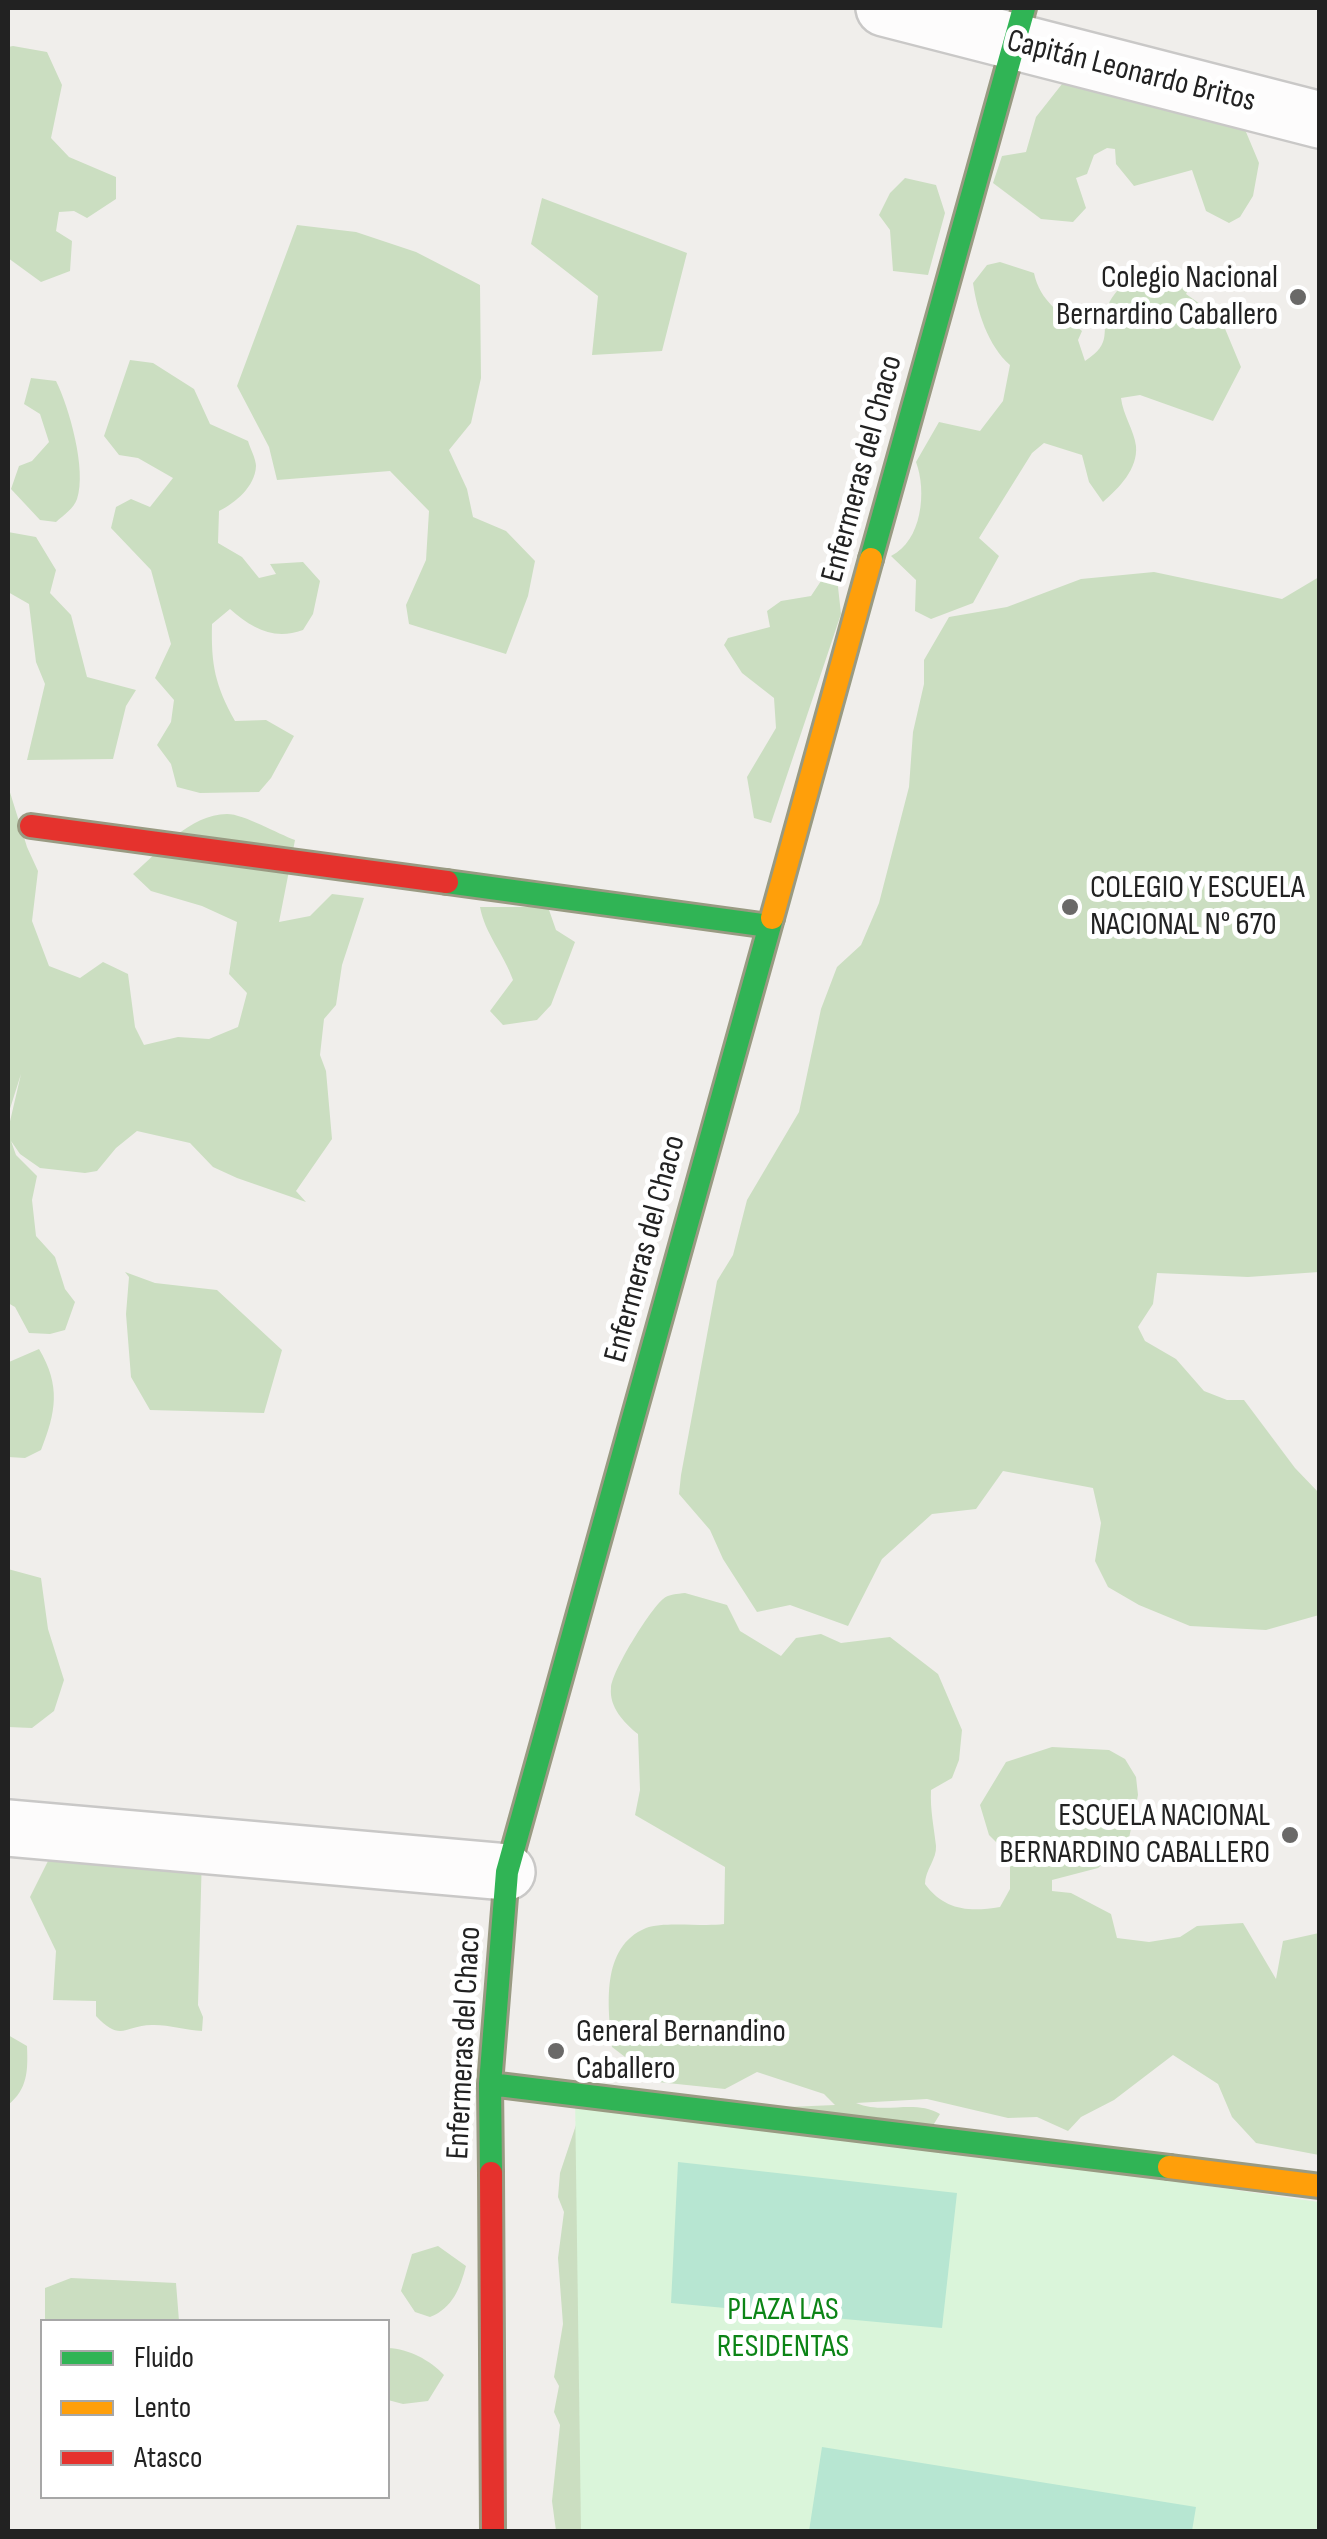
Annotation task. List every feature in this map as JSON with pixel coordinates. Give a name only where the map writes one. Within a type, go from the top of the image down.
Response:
[{"type":"main road","name":"Enfermeras del Chaco","points":[[493,2532],[490,2084],[507,1872],[1019,25]]},
{"type":"main road","points":[[31,826],[770,926]]},
{"type":"main road","points":[[490,2084],[1320,2186]]},
{"type":"street","name":"Capitán Leonardo Britos","points":[[884,8],[1019,25],[1320,120]]},
{"type":"street","points":[[8,1828],[507,1872]]},
{"type":"green space","points":[[8,47],[47,52],[62,85],[51,138],[69,157],[116,177],[116,199],[87,218],[74,211],[59,212],[56,231],[72,241],[70,271],[41,282],[8,258]]},
{"type":"green space","points":[[1077,65],[1241,120],[1259,163],[1253,196],[1240,217],[1229,223],[1206,211],[1192,170],[1134,186],[1116,164],[1115,149],[1107,148],[1094,155],[1087,174],[1076,178],[1086,208],[1073,222],[1041,219],[993,183],[1002,156],[1026,152],[1036,117]]},
{"type":"green space","points":[[905,178],[936,185],[945,213],[928,275],[893,271],[890,230],[879,215],[890,193]]},
{"type":"green space","points":[[542,198],[687,253],[662,351],[592,355],[598,296],[531,244]]},
{"type":"green space","points":[[297,225],[356,232],[416,252],[480,285],[481,378],[471,423],[449,450],[467,489],[473,517],[506,531],[535,561],[528,596],[506,654],[409,624],[406,605],[426,560],[429,511],[390,471],[277,480],[269,447],[237,386]]},
{"type":"green space","points":[[1000,262],[1034,273],[1046,299],[1082,331],[1078,340],[1085,361],[1100,348],[1110,302],[1132,274],[1179,272],[1189,288],[1186,294],[1221,319],[1241,367],[1213,421],[1140,395],[1121,398],[1136,454],[1126,477],[1103,502],[1089,482],[1082,455],[1044,443],[1032,453],[979,538],[999,556],[973,603],[931,619],[915,611],[916,580],[891,556],[910,539],[915,527],[921,501],[916,462],[939,422],[980,431],[1003,401],[1010,365],[985,327],[973,283],[987,265]]},
{"type":"green space","points":[[130,360],[153,363],[194,389],[210,424],[248,441],[256,463],[255,474],[243,493],[219,511],[218,543],[242,557],[259,578],[276,574],[270,564],[303,562],[320,581],[313,614],[303,630],[282,634],[264,631],[230,609],[212,624],[216,674],[235,721],[266,720],[294,736],[259,792],[200,793],[177,787],[171,764],[157,745],[171,722],[174,700],[155,678],[171,644],[151,570],[111,528],[116,507],[131,499],[150,507],[173,478],[138,458],[119,455],[104,436]]},
{"type":"green space","points":[[31,378],[56,381],[78,456],[77,499],[56,522],[40,520],[11,489],[19,466],[32,461],[49,442],[40,414],[24,404]]},
{"type":"green space","points":[[8,532],[36,537],[56,570],[50,593],[71,615],[87,677],[136,690],[126,706],[113,759],[27,760],[45,684],[36,662],[29,604],[8,592]]},
{"type":"green space","points":[[1154,572],[1282,599],[1319,577],[1319,1272],[1248,1277],[1157,1273],[1153,1304],[1138,1327],[1145,1341],[1176,1359],[1204,1391],[1227,1400],[1244,1400],[1319,1493],[1319,1615],[1266,1630],[1190,1626],[1139,1605],[1108,1587],[1095,1561],[1101,1523],[1093,1488],[1003,1471],[976,1509],[932,1514],[882,1559],[848,1626],[790,1605],[757,1612],[723,1559],[710,1530],[679,1494],[681,1475],[717,1281],[733,1255],[747,1200],[799,1112],[821,1009],[837,967],[861,945],[879,903],[909,787],[924,660],[949,617],[1007,607],[1081,579]]},
{"type":"green space","points":[[837,578],[841,614],[771,823],[754,818],[747,777],[776,728],[774,698],[742,673],[724,645],[728,638],[770,627],[767,611],[781,601],[811,596],[821,581]]},
{"type":"green space","points":[[8,786],[38,871],[32,921],[49,966],[80,978],[103,962],[128,974],[135,1027],[144,1045],[178,1037],[209,1039],[238,1027],[247,993],[229,974],[237,922],[202,906],[151,891],[133,874],[188,827],[227,814],[295,840],[279,922],[310,916],[332,894],[364,898],[342,965],[336,1005],[324,1019],[320,1055],[326,1071],[332,1139],[296,1191],[306,1202],[213,1167],[190,1143],[137,1131],[97,1171],[85,1173],[40,1168],[20,1154],[11,1141],[16,1155],[37,1176],[32,1200],[36,1236],[55,1257],[65,1289],[75,1302],[65,1330],[50,1334],[29,1333],[15,1307],[8,1303],[8,1130],[21,1074],[8,1115]]},
{"type":"green space","points":[[480,907],[548,907],[556,930],[575,942],[551,1005],[537,1020],[503,1025],[490,1011],[513,980]]},
{"type":"green space","points":[[125,1272],[155,1283],[217,1290],[282,1350],[264,1413],[150,1410],[131,1377],[126,1314],[129,1277]]},
{"type":"green space","points":[[39,1349],[53,1387],[50,1423],[41,1450],[25,1458],[8,1457],[9,1362]]},
{"type":"green space","points":[[8,1569],[41,1578],[48,1629],[64,1680],[54,1711],[32,1728],[8,1727]]},
{"type":"green space","points":[[685,1593],[727,1605],[740,1631],[781,1656],[796,1638],[821,1634],[841,1643],[890,1637],[938,1674],[962,1730],[959,1760],[952,1778],[931,1790],[936,1851],[925,1884],[950,1904],[968,1909],[1000,1907],[1010,1889],[1010,1856],[989,1835],[980,1805],[1006,1762],[1052,1747],[1109,1750],[1125,1759],[1136,1777],[1138,1795],[1128,1843],[1098,1868],[1052,1880],[1052,1891],[1071,1893],[1111,1914],[1117,1938],[1149,1942],[1180,1937],[1197,1926],[1243,1923],[1276,1979],[1283,1941],[1319,1933],[1319,2155],[1256,2143],[1232,2117],[1218,2084],[1173,2055],[1114,2100],[1081,2117],[1068,2131],[1037,2117],[1008,2118],[927,2099],[856,2103],[878,2108],[920,2108],[940,2114],[686,2531],[556,2531],[552,2501],[560,2425],[554,2412],[559,2386],[554,2377],[563,2324],[558,2258],[564,2212],[558,2197],[560,2173],[579,2116],[835,2105],[824,2094],[757,2072],[725,2089],[658,2082],[612,2047],[610,1980],[614,1963],[631,1937],[654,1926],[724,1924],[725,1867],[635,1815],[640,1790],[638,1734],[618,1714],[611,1695],[618,1669],[649,1616],[665,1597]]},
{"type":"green space","points":[[52,1853],[202,1853],[198,2005],[203,2017],[202,2031],[144,2025],[118,2031],[96,2016],[96,2001],[53,2000],[56,1951],[30,1897]]},
{"type":"green space","points":[[8,2035],[27,2046],[27,2071],[23,2086],[8,2105]]},
{"type":"green space","name":"PLAZA LAS RESIDENTAS","points":[[575,2095],[1319,2202],[1319,2531],[581,2531]]},
{"type":"green space","points":[[678,2162],[957,2193],[942,2328],[671,2303]]},
{"type":"green space","points":[[438,2246],[466,2266],[450,2303],[430,2317],[415,2312],[401,2291],[412,2254]]},
{"type":"green space","points":[[71,2278],[176,2283],[179,2319],[45,2319],[45,2288]]},
{"type":"green space","points":[[390,2348],[419,2356],[444,2375],[428,2401],[403,2404],[390,2401]]},
{"type":"green space","points":[[822,2447],[1196,2507],[1192,2531],[809,2531]]},
{"type":"traffic: fast","points":[[871,559],[1024,8]]},
{"type":"traffic: fast","points":[[447,882],[769,926]]},
{"type":"traffic: fast","points":[[491,2173],[490,2084],[507,1872],[772,918]]},
{"type":"traffic: fast","points":[[490,2084],[1169,2167]]},
{"type":"traffic: slow","points":[[772,918],[871,559]]},
{"type":"traffic: slow","points":[[1169,2167],[1320,2186]]},
{"type":"traffic: jam","points":[[31,826],[447,882]]},
{"type":"traffic: jam","points":[[491,2173],[493,2532]]},
{"type":"place","name":"Colegio Nacional Bernardino Caballero","points":[[1298,297]]},
{"type":"place","name":"COLEGIO Y ESCUELA NACIONAL N° 670","points":[[1070,907]]},
{"type":"place","name":"ESCUELA NACIONAL BERNARDINO CABALLERO","points":[[1290,1835]]},
{"type":"place","name":"General Bernandino Caballero","points":[[556,2051]]}]
